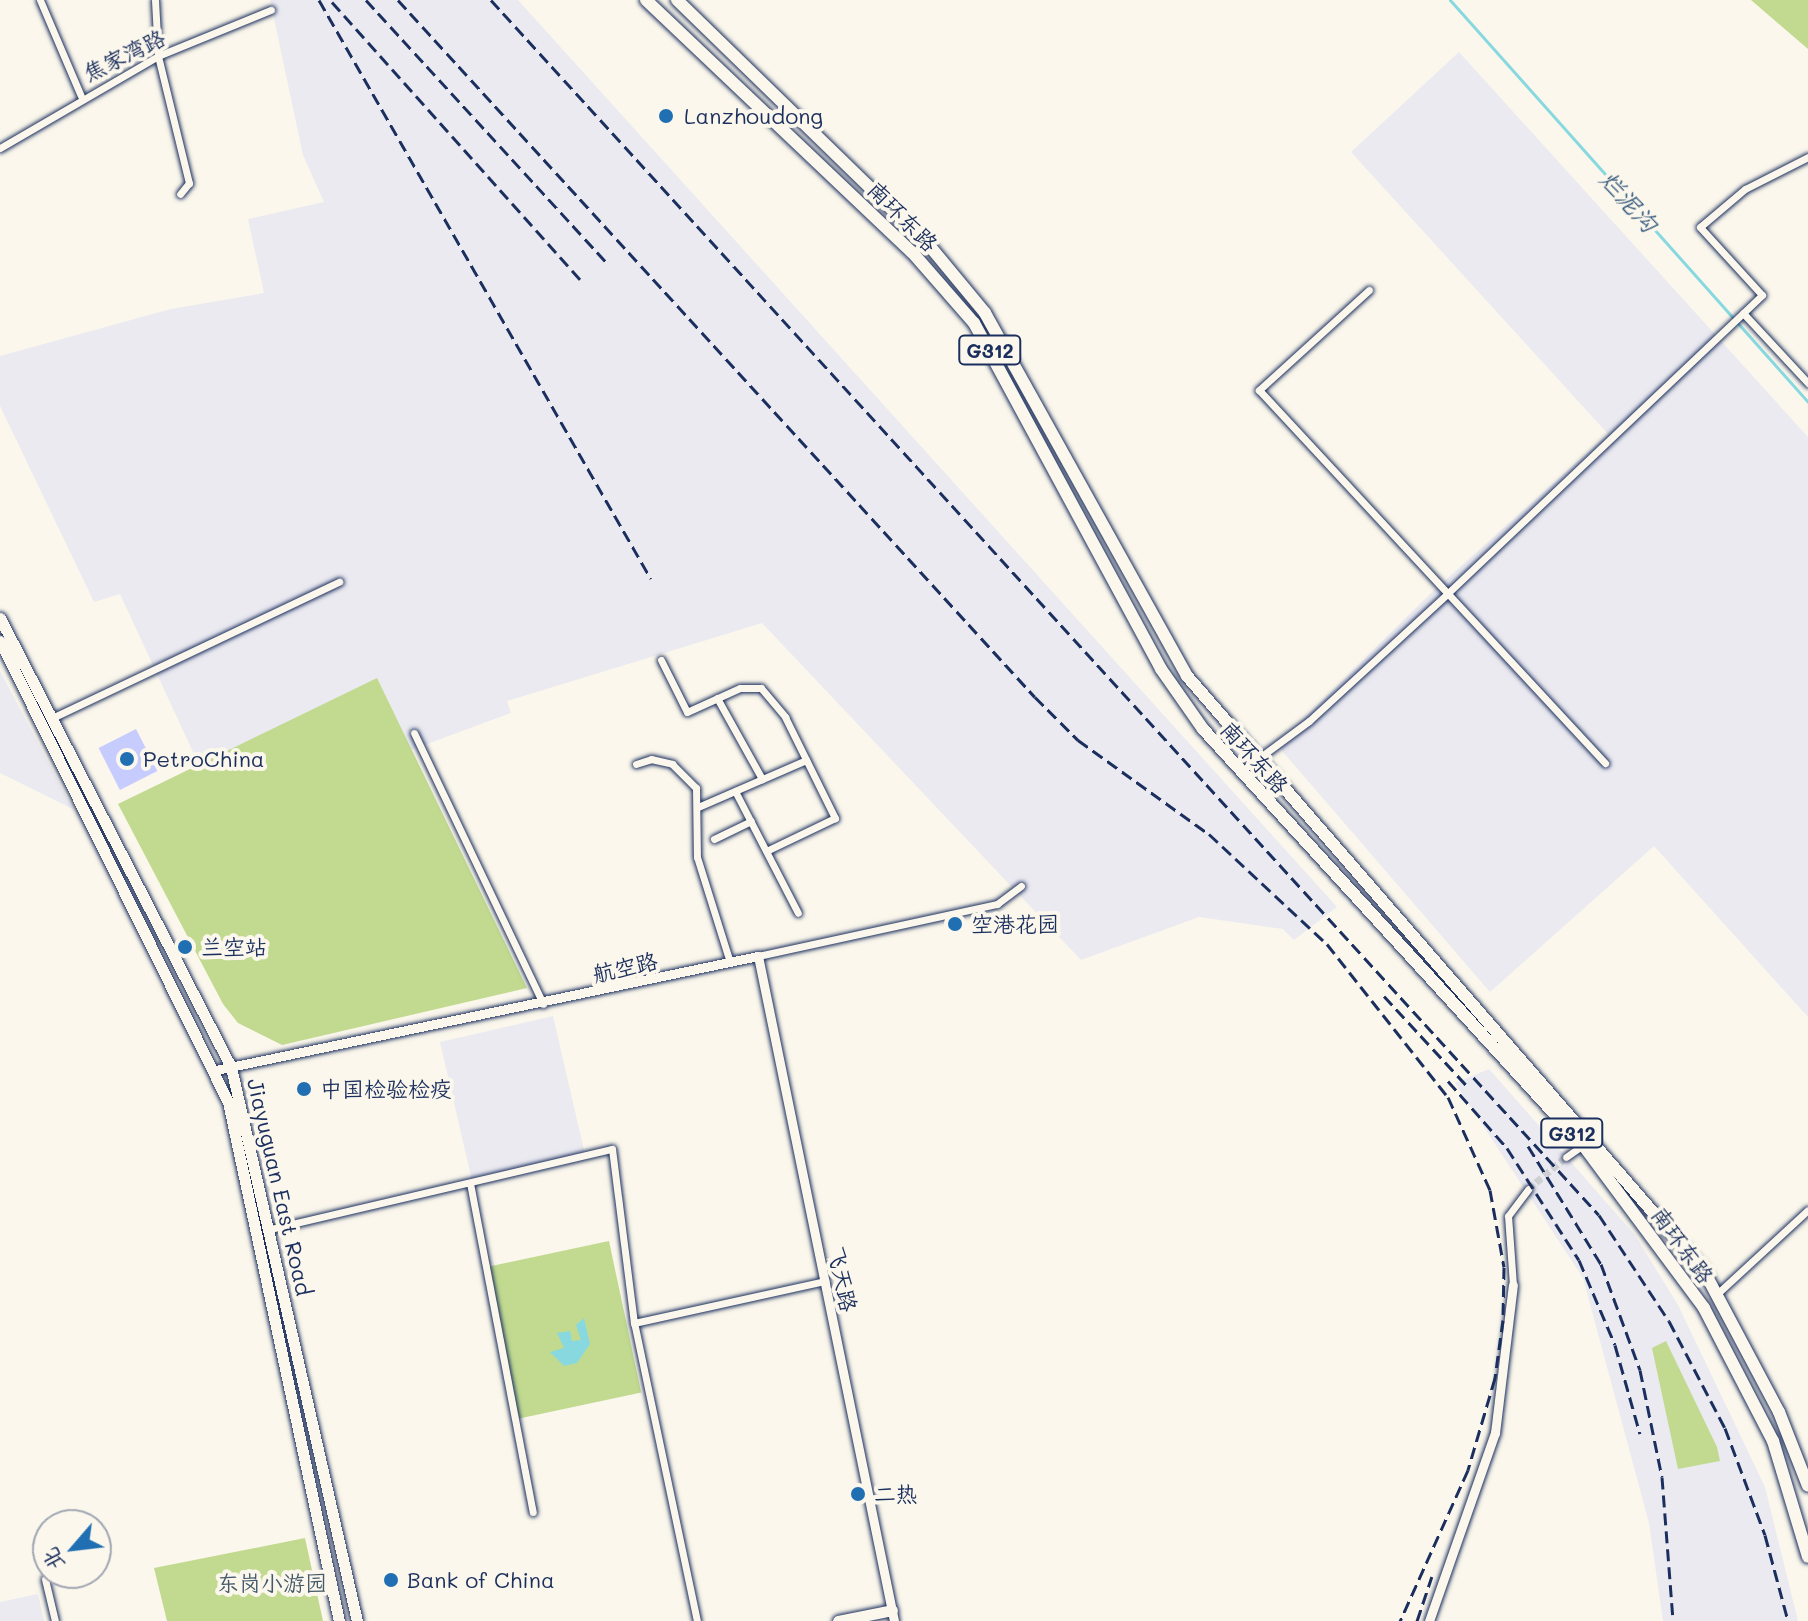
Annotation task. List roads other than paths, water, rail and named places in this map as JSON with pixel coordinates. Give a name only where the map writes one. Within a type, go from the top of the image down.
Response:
[{"type":"highway","name":"南环东路","points":[[646,0],[912,252],[974,323],[1161,669],[1240,772],[1583,1145],[1704,1308],[1745,1377],[1773,1441],[1808,1557]]},
{"type":"highway","name":"南环东路","points":[[677,0],[928,244],[985,313],[1187,676],[1255,761],[1600,1146],[1718,1293],[1779,1412],[1808,1486]]},
{"type":"highway","points":[[680,31],[694,16]]},
{"type":"main road","name":"Jiayuguan East Road","points":[[0,618],[231,1067],[357,1621]]},
{"type":"main road","name":"Jiayuguan East Road","points":[[0,641],[216,1070],[235,1131],[339,1621]]},
{"type":"main road","points":[[838,1621],[893,1616]]},
{"type":"street","points":[[40,0],[81,96]]},
{"type":"street","points":[[155,0],[158,56],[189,183],[180,194]]},
{"type":"street","name":"焦家湾路","points":[[0,148],[81,96],[158,56],[271,10]]},
{"type":"street","points":[[1240,772],[1448,593],[1762,295],[1700,227],[1745,189],[1808,157]]},
{"type":"street","points":[[1369,290],[1259,390],[1605,763]]},
{"type":"street","points":[[1743,313],[1808,383]]},
{"type":"street","points":[[52,718],[339,582]]},
{"type":"street","points":[[661,660],[687,712],[740,688],[761,688],[785,717],[835,818],[766,851]]},
{"type":"street","points":[[717,698],[762,779]]},
{"type":"street","points":[[414,733],[543,1004]]},
{"type":"street","points":[[636,764],[651,759],[682,770],[696,788],[697,857],[730,962]]},
{"type":"street","points":[[698,807],[806,760]]},
{"type":"street","points":[[735,791],[798,913]]},
{"type":"street","points":[[714,839],[751,821]]},
{"type":"street","name":"航空路","points":[[216,1070],[543,1004],[997,904],[1021,886]]},
{"type":"street","name":"飞天路","points":[[758,956],[893,1616]]},
{"type":"street","points":[[1566,1157],[1583,1145]]},
{"type":"street","points":[[270,1229],[612,1149],[634,1323],[697,1621]]},
{"type":"street","points":[[470,1183],[533,1512]]},
{"type":"street","points":[[1429,1621],[1495,1433],[1513,1285],[1508,1216],[1528,1189]]},
{"type":"street","points":[[1718,1293],[1808,1210]]},
{"type":"street","points":[[634,1323],[825,1281]]},
{"type":"street","points":[[47,1589],[55,1621]]},
{"type":"water","points":[[584,1318],[590,1344],[577,1363],[564,1366],[550,1352],[564,1348],[557,1333],[570,1331],[572,1341],[581,1340],[576,1325]]},
{"type":"waterway","name":"烂泥沟","points":[[1450,0],[1808,402]]},
{"type":"tunnel","points":[[1528,1189],[1566,1157]]},
{"type":"railway","points":[[319,0],[651,579]]},
{"type":"railway","points":[[366,0],[609,265]]},
{"type":"railway","points":[[398,0],[1035,697],[1078,740],[1209,834],[1327,944],[1448,1097],[1490,1190],[1504,1267],[1503,1320],[1495,1378],[1468,1470],[1400,1621]]},
{"type":"railway","points":[[491,0],[1599,1215],[1669,1321],[1725,1428],[1765,1535],[1788,1621]]},
{"type":"railway","points":[[332,2],[582,282]]},
{"type":"railway","points":[[1384,996],[1468,1087]]},
{"type":"railway","points":[[1448,1081],[1507,1148],[1579,1260],[1615,1345],[1640,1434]]},
{"type":"railway","points":[[1528,1146],[1601,1264],[1640,1370],[1662,1477],[1673,1621]]},
{"type":"railway","points":[[1417,1621],[1432,1576]]},
{"type":"place","name":"Lanzhoudong","points":[[666,116]]},
{"type":"place","name":"PetroChina","points":[[127,759]]},
{"type":"place","name":"空港花园","points":[[955,924]]},
{"type":"place","name":"兰空站","points":[[185,947]]},
{"type":"place","name":"中国检验检疫","points":[[304,1089]]},
{"type":"place","name":"二热","points":[[858,1494]]},
{"type":"place","name":"Bank of China","points":[[391,1580]]},
{"type":"park label","name":"东岗小游园","points":[[272,1583]]}]
